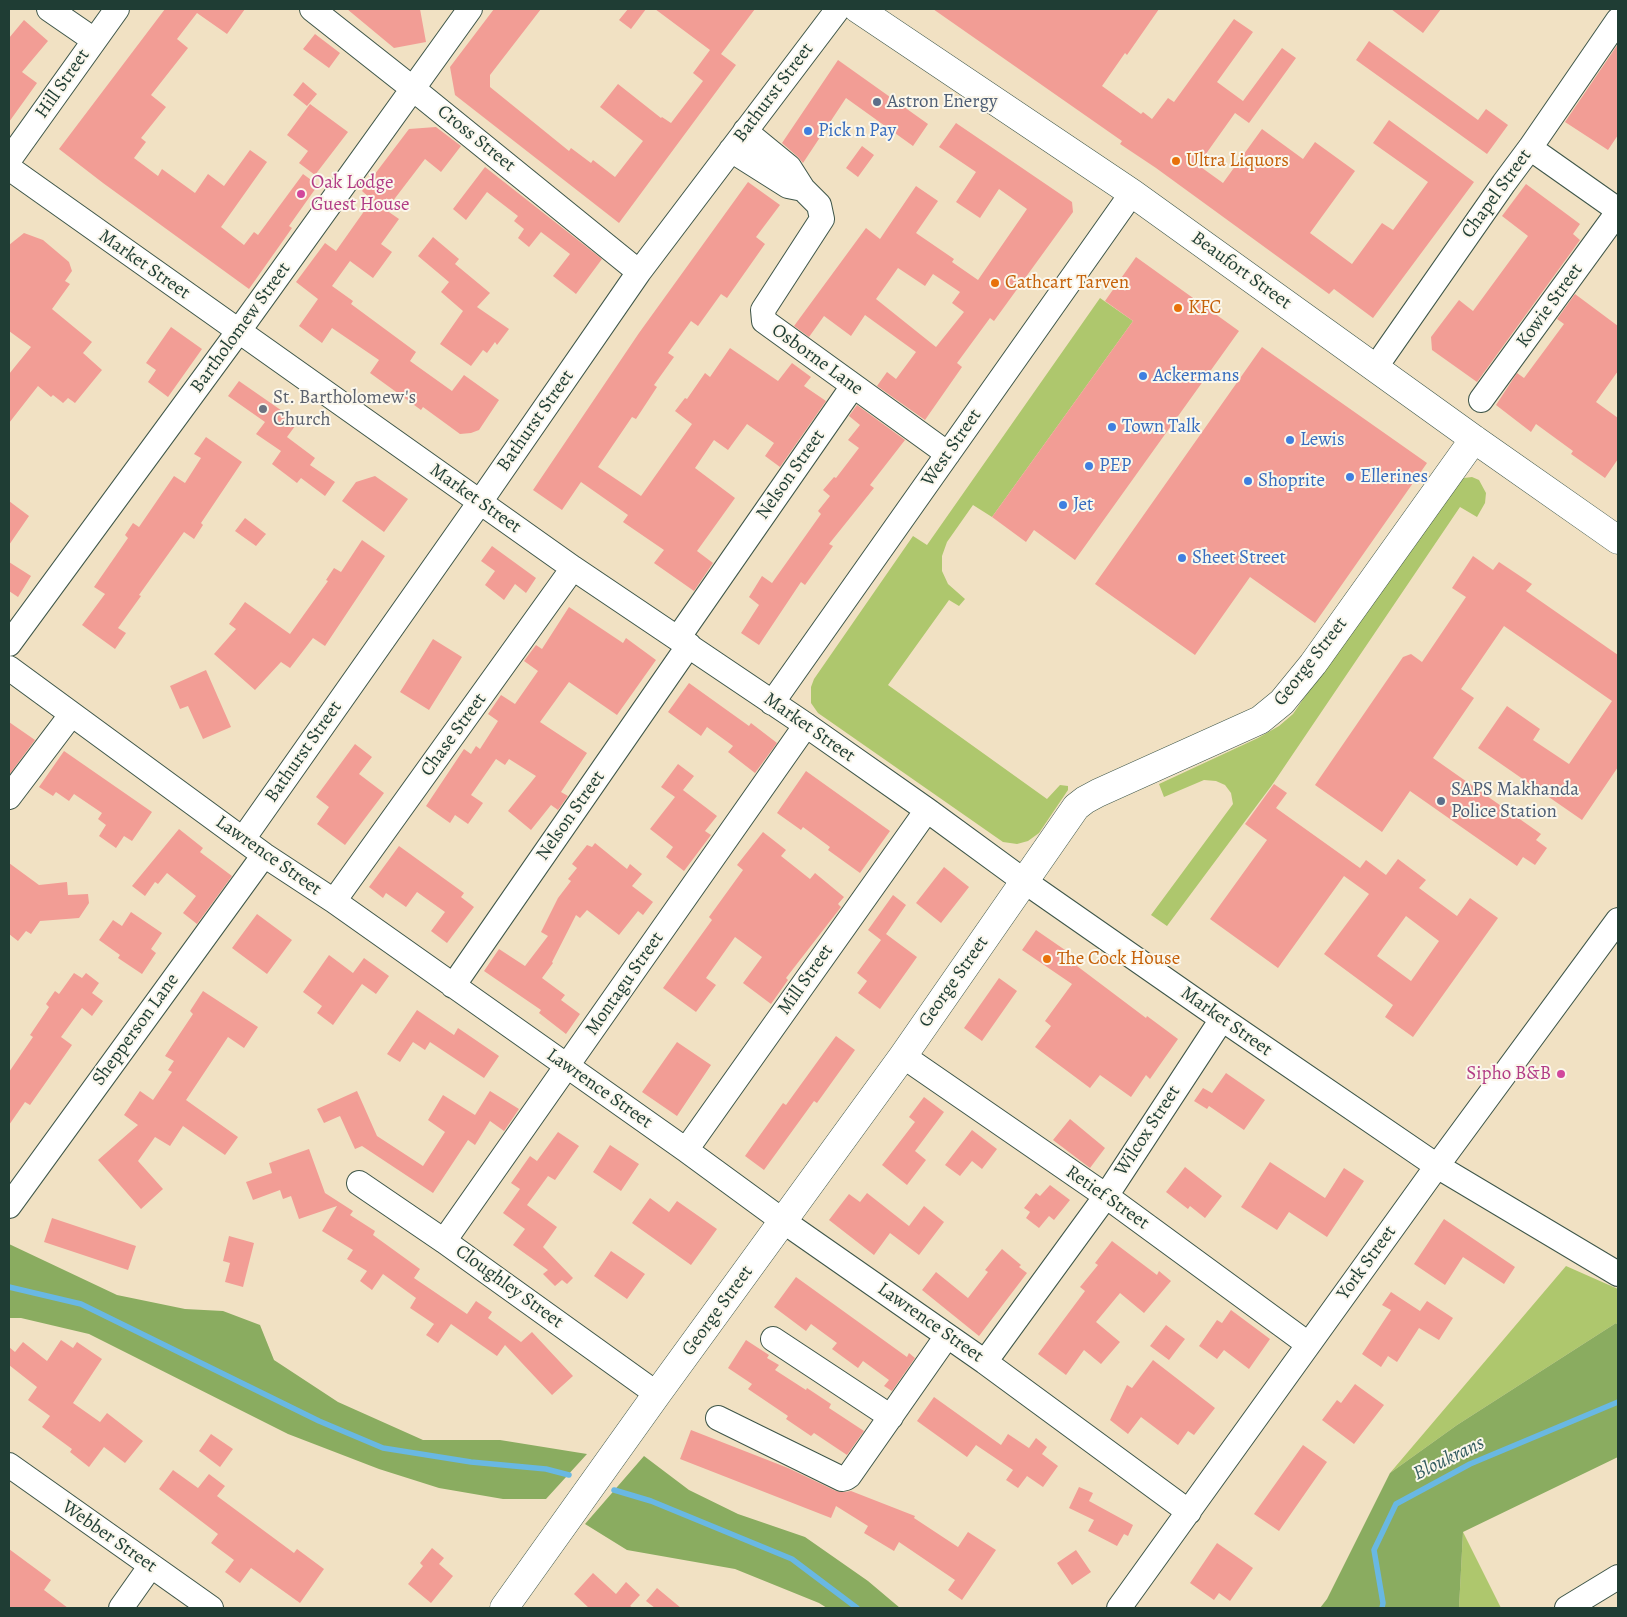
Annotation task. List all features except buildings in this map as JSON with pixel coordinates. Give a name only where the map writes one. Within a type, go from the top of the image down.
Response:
[{"type":"main road","name":"Beaufort Street","points":[[858,9],[1132,193],[1618,540]]},
{"type":"main road","name":"George Street","points":[[504,1608],[903,1056],[1076,808],[1084,800],[1260,720],[1282,702],[1313,664],[1474,439]]},
{"type":"street","points":[[49,9],[94,40]]},
{"type":"street","name":"Hill Street","points":[[9,160],[117,9]]},
{"type":"street","name":"Cross Street","points":[[312,9],[639,272]]},
{"type":"street","name":"Bartholomew Street","points":[[9,644],[238,332],[470,9]]},
{"type":"street","name":"Bathurst Street","points":[[243,839],[639,272],[838,9]]},
{"type":"street","name":"Chapel Street","points":[[1375,368],[1618,20]]},
{"type":"street","name":"Osborne Lane","points":[[746,131],[789,167],[803,189],[819,205],[822,219],[763,310],[764,321],[948,454]]},
{"type":"street","points":[[1530,148],[1618,211]]},
{"type":"street","name":"Osborne Lane","points":[[731,150],[788,186],[803,189]]},
{"type":"street","name":"Market Street","points":[[9,168],[238,332],[574,568],[806,725],[1024,881],[1222,1019],[1437,1166],[1615,1267]]},
{"type":"street","name":"West Street","points":[[772,703],[1132,193]]},
{"type":"street","name":"Kowie Street","points":[[1481,400],[1618,211]]},
{"type":"street","name":"Nelson Street","points":[[453,986],[853,386]]},
{"type":"street","name":"Chase Street","points":[[334,901],[574,568]]},
{"type":"street","name":"Lawrence Street","points":[[9,668],[264,855],[334,901],[686,1150],[783,1221],[985,1362],[1188,1512]]},
{"type":"street","points":[[9,797],[71,715]]},
{"type":"street","name":"Montagu Street","points":[[444,1241],[806,725]]},
{"type":"street","name":"Mill Street","points":[[686,1150],[927,810]]},
{"type":"street","name":"Shepperson Lane","points":[[9,1206],[264,855]]},
{"type":"street","name":"York Street","points":[[1118,1608],[1437,1166],[1618,920]]},
{"type":"street","name":"Wilcox Street","points":[[985,1362],[1106,1196],[1222,1019]]},
{"type":"street","name":"Retief Street","points":[[903,1056],[1106,1196],[1308,1344]]},
{"type":"street","name":"Cloughley Street","points":[[359,1183],[444,1241],[657,1394]]},
{"type":"street","points":[[718,1418],[842,1478],[850,1476],[947,1336]]},
{"type":"street","points":[[773,1339],[891,1417]]},
{"type":"street","name":"Webber Street","points":[[9,1465],[150,1567],[211,1608]]},
{"type":"street","points":[[121,1608],[150,1567]]},
{"type":"street","points":[[1567,1608],[1618,1577]]},
{"type":"green space","points":[[1100,298],[1133,321],[992,517],[973,505],[947,542],[942,556],[942,571],[948,584],[965,599],[959,606],[949,600],[888,685],[1047,799],[1060,785],[1068,786],[1068,790],[1039,833],[1028,841],[1017,844],[1003,842],[818,713],[811,703],[811,687],[814,679],[913,536],[927,545]]},
{"type":"green space","points":[[1472,477],[1479,480],[1486,493],[1485,503],[1477,517],[1460,507],[1272,785],[1167,926],[1151,915],[1233,804],[1231,793],[1225,785],[1216,781],[1204,780],[1164,797],[1159,784],[1258,738],[1279,726],[1293,714],[1446,491],[1455,482]]},
{"type":"green space","points":[[9,1244],[117,1295],[185,1309],[223,1311],[260,1325],[274,1360],[338,1402],[423,1440],[500,1440],[587,1454],[546,1499],[503,1499],[439,1488],[379,1469],[288,1434],[89,1334],[21,1318],[9,1318]]},
{"type":"green space","points":[[1566,1266],[1618,1289],[1618,1325],[1616,1323],[1457,1425],[1390,1473]]},
{"type":"green space","points":[[1616,1323],[1618,1325],[1618,1457],[1463,1532],[1459,1608],[1320,1608],[1327,1599],[1390,1473],[1457,1425]]},
{"type":"green space","points":[[644,1456],[689,1490],[738,1514],[805,1537],[868,1581],[900,1608],[827,1608],[735,1569],[627,1550],[585,1524]]},
{"type":"green space","points":[[1463,1532],[1501,1608],[1459,1608]]},
{"type":"waterway","points":[[9,1287],[81,1304],[319,1421],[383,1448],[471,1462],[546,1469],[569,1475]]},
{"type":"waterway","name":"Bloukrans","points":[[1382,1608],[1383,1603],[1374,1550],[1396,1504],[1470,1464],[1618,1402]]},
{"type":"waterway","points":[[614,1490],[651,1501],[792,1559],[857,1608]]},
{"type":"place","name":"Astron Energy","points":[[877,102]]},
{"type":"place","name":"Pick n Pay","points":[[808,131]]},
{"type":"place","name":"Ultra Liquors","points":[[1176,161]]},
{"type":"place","name":"Oak Lodge Guest House","points":[[301,194]]},
{"type":"place","name":"Cathcart Tarven","points":[[995,283]]},
{"type":"place","name":"KFC","points":[[1178,308]]},
{"type":"place","name":"Ackermans","points":[[1143,376]]},
{"type":"place","name":"St. Bartholomew's Church","points":[[263,409]]},
{"type":"place","name":"Town Talk","points":[[1112,427]]},
{"type":"place","name":"Lewis","points":[[1290,440]]},
{"type":"place","name":"PEP","points":[[1089,466]]},
{"type":"place","name":"Ellerines","points":[[1350,477]]},
{"type":"place","name":"Shoprite","points":[[1248,481]]},
{"type":"place","name":"Jet","points":[[1063,505]]},
{"type":"place","name":"Sheet Street","points":[[1182,558]]},
{"type":"place","name":"SAPS Makhanda Police Station","points":[[1441,801]]},
{"type":"place","name":"The Cock House","points":[[1047,959]]},
{"type":"place","name":"Sipho B&B","points":[[1561,1074]]}]
